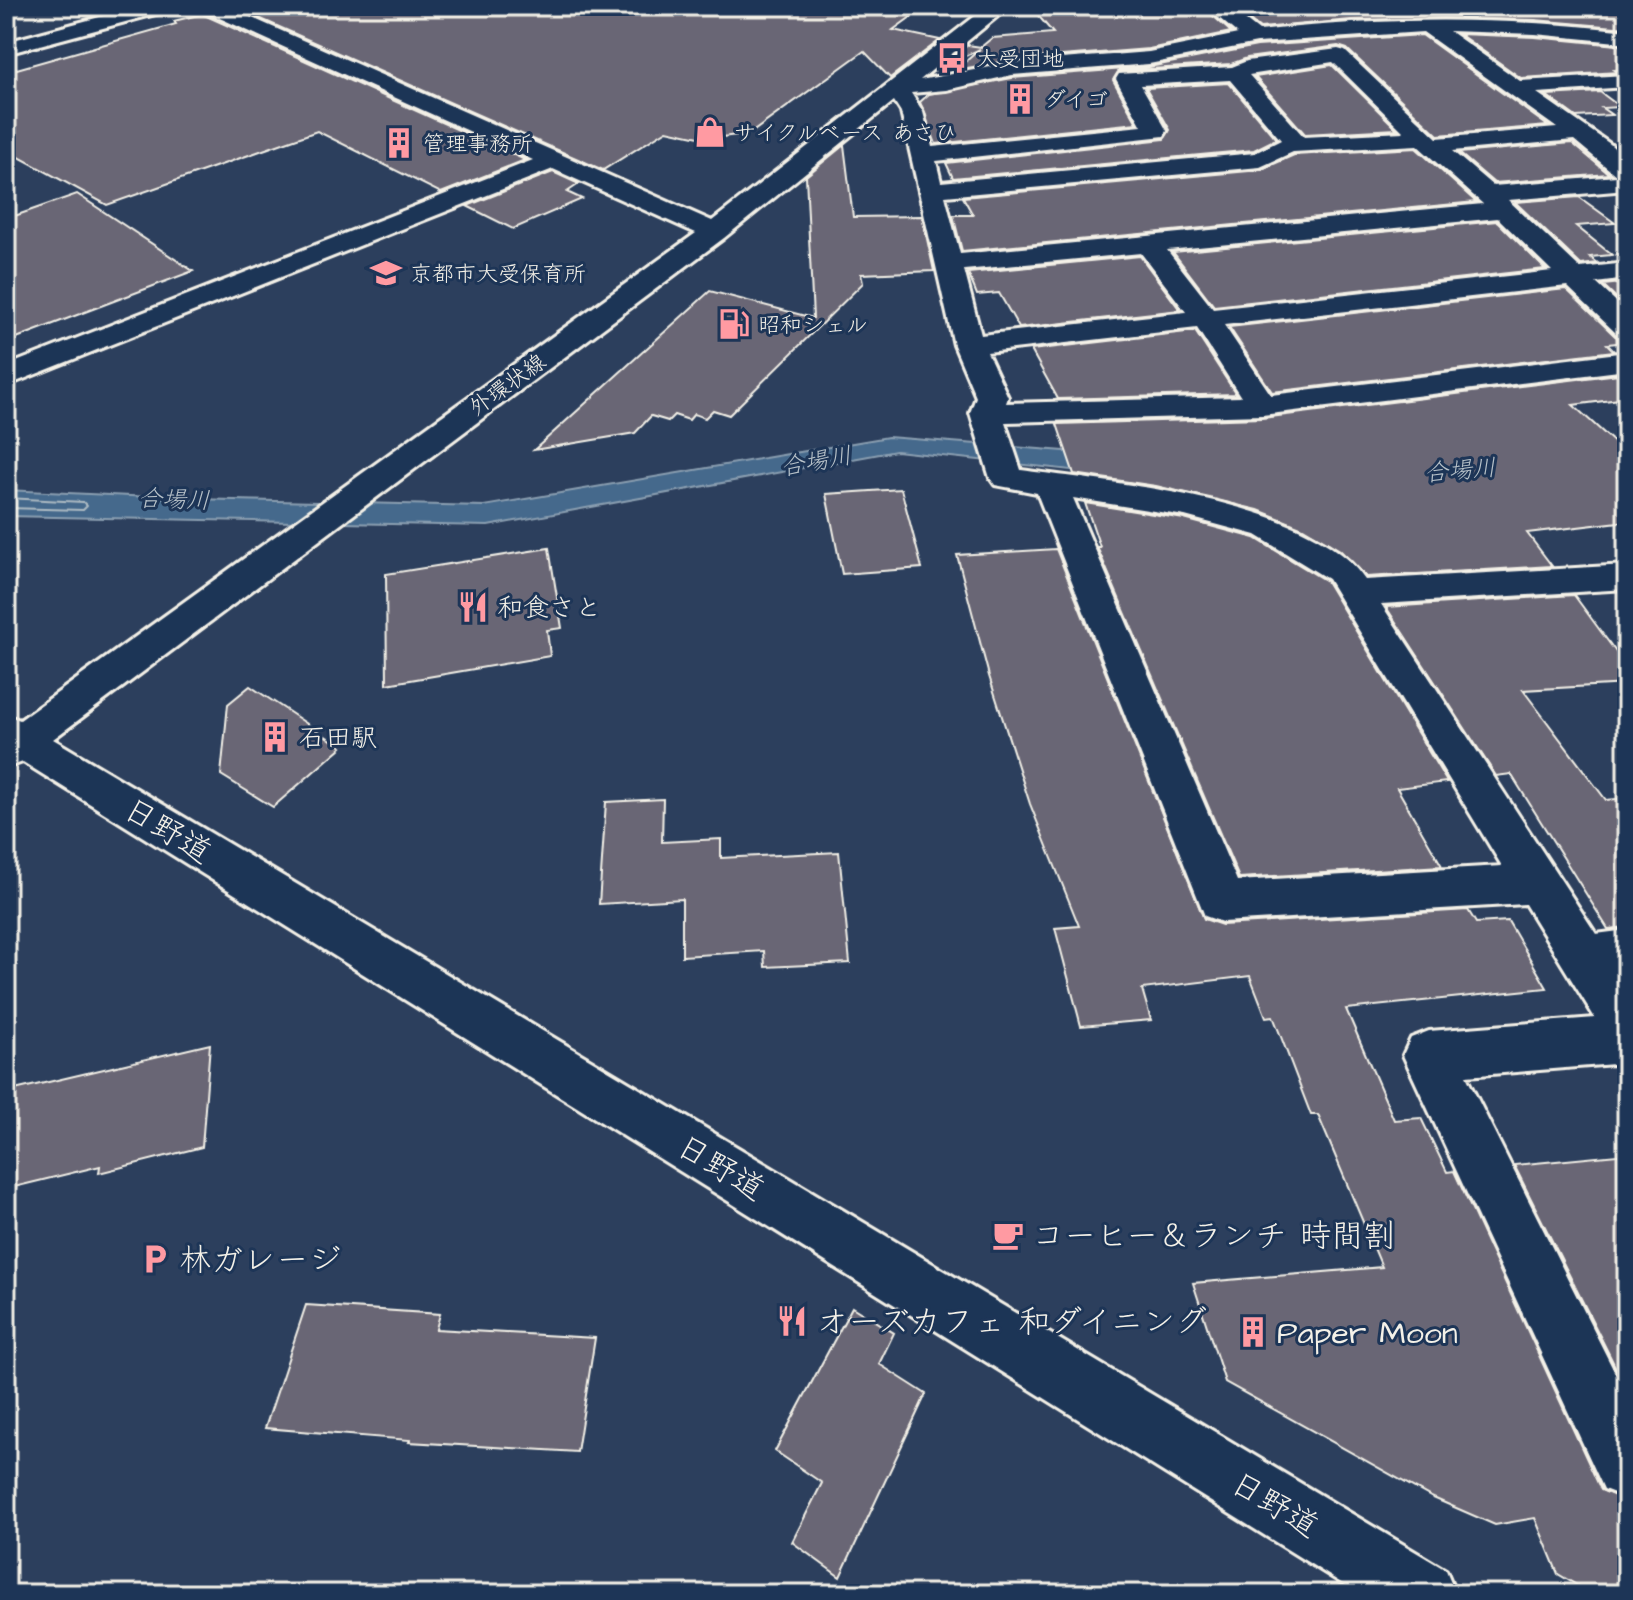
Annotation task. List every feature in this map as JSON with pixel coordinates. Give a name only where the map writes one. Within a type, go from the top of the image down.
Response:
[{"type":"street","points":[[6,48],[163,6]]},
{"type":"street","points":[[209,6],[715,232]]},
{"type":"street","name":"外環状線","points":[[11,741],[293,541],[715,232],[885,84],[1000,6]]},
{"type":"street","points":[[1215,6],[1255,37]]},
{"type":"street","points":[[1524,6],[1549,30]]},
{"type":"street","points":[[885,84],[918,89],[996,69],[1151,58],[1255,37],[1427,16],[1454,27],[1576,30],[1627,37]]},
{"type":"street","points":[[1427,16],[1513,88],[1602,149],[1625,172]]},
{"type":"street","points":[[1576,30],[1627,65]]},
{"type":"street","points":[[922,155],[1156,131],[1127,79],[1236,73],[1247,67],[1338,55],[1627,328]]},
{"type":"street","points":[[1236,73],[1297,144]]},
{"type":"street","points":[[1513,88],[1627,81]]},
{"type":"street","points":[[885,84],[912,112],[969,345],[992,397],[988,419],[1007,478],[1186,505],[1269,527],[1341,571],[1538,884],[1606,954],[1627,1025]]},
{"type":"street","points":[[930,190],[1260,160],[1288,145],[1297,144],[1427,142],[1577,133]]},
{"type":"street","points":[[6,377],[556,159]]},
{"type":"street","points":[[948,263],[1148,244],[1495,202],[1625,172]]},
{"type":"street","points":[[1148,244],[1205,318],[1262,406]]},
{"type":"street","points":[[969,345],[1627,271]]},
{"type":"street","points":[[988,419],[1262,406],[1627,361]]},
{"type":"street","points":[[1051,486],[1222,902],[1538,884]]},
{"type":"street","points":[[1354,593],[1627,577]]},
{"type":"street","name":"日野道","points":[[11,741],[1422,1594]]},
{"type":"street","points":[[1627,1039],[1429,1055],[1627,1466]]},
{"type":"water","name":"合場川","points":[[888,437],[1129,456],[1532,457],[1627,447],[1627,470],[1312,496],[896,451],[488,526],[6,516],[6,490],[193,499],[484,506]]},
{"type":"building","points":[[232,6],[926,6],[893,30],[940,40],[890,78],[864,51],[751,133],[708,139],[667,130],[603,170]]},
{"type":"building","points":[[1030,6],[1202,6],[1231,32],[1149,49],[1012,60],[956,70],[980,49],[938,69],[968,45],[981,47],[992,38],[1053,33]]},
{"type":"building","points":[[1232,6],[1627,8],[1627,28],[1535,20],[1443,18],[1351,20],[1260,28]]},
{"type":"building","points":[[202,14],[525,160],[441,193],[317,131],[107,205],[6,150],[6,72]]},
{"type":"building","points":[[1459,34],[1535,37],[1627,46],[1627,69],[1521,78]]},
{"type":"building","points":[[1422,35],[1548,126],[1438,135],[1347,49],[1338,46],[1247,58],[1231,64],[1119,71],[1113,80],[1137,123],[936,144],[920,102],[929,94],[1012,78],[1149,67],[1257,46]]},
{"type":"building","points":[[1332,65],[1397,129],[1305,134],[1255,77]]},
{"type":"building","points":[[1229,83],[1276,139],[1254,150],[953,178],[946,163],[1164,139],[1170,130],[1146,88]]},
{"type":"building","points":[[1600,92],[1620,107],[1602,108],[1612,115],[1576,117],[1546,95]]},
{"type":"building","points":[[1572,143],[1609,174],[1494,183],[1459,153]]},
{"type":"building","points":[[844,145],[853,217],[922,216],[934,271],[861,274],[863,283],[729,415],[713,410],[705,418],[694,414],[689,420],[674,415],[668,421],[651,416],[635,433],[534,450],[710,291],[813,318],[806,176]]},
{"type":"building","points":[[1416,148],[1476,202],[962,251],[953,215],[973,215],[963,197],[1260,170],[1294,155]]},
{"type":"building","points":[[553,172],[579,184],[567,192],[582,199],[513,229],[467,206]]},
{"type":"building","points":[[77,194],[193,271],[6,342],[6,219]]},
{"type":"building","points":[[1579,197],[1615,223],[1576,226],[1612,255],[1590,257],[1598,263],[1581,265],[1515,202]]},
{"type":"building","points":[[1497,221],[1545,269],[1214,306],[1173,252]]},
{"type":"building","points":[[1140,256],[1180,310],[1019,328],[999,293],[977,295],[968,273]]},
{"type":"building","points":[[1622,283],[1627,286],[1627,308],[1603,285]]},
{"type":"building","points":[[1566,289],[1615,336],[1627,342],[1607,344],[1614,351],[1272,392],[1229,327]]},
{"type":"building","points":[[1195,331],[1236,394],[1058,399],[1031,350]]},
{"type":"building","points":[[1627,373],[1627,398],[1573,405],[1627,454],[1627,521],[1527,533],[1552,566],[1366,577],[1340,550],[1303,528],[1258,510],[1156,486],[1074,474],[1057,424],[1262,418]]},
{"type":"building","points":[[901,489],[922,568],[842,574],[826,494]]},
{"type":"building","points":[[1085,503],[1184,519],[1255,538],[1326,581],[1447,782],[1397,788],[1442,866],[1239,878],[1097,547],[1100,547]]},
{"type":"building","name":"和食さと","points":[[549,548],[562,628],[547,630],[550,656],[387,684],[386,574]]},
{"type":"building","points":[[1056,549],[1204,919],[1222,925],[1468,910],[1476,923],[1508,921],[1547,988],[1346,1009],[1394,1120],[1421,1118],[1447,1172],[1454,1171],[1601,1490],[1627,1501],[1627,1594],[1592,1594],[1558,1574],[1535,1518],[1495,1525],[1431,1497],[1225,1382],[1193,1283],[1382,1267],[1318,1115],[1311,1115],[1273,1016],[1266,1017],[1250,976],[1142,989],[1151,1020],[1081,1026],[1055,928],[1079,926],[1030,804],[989,676],[957,555]]},
{"type":"building","points":[[1574,595],[1627,667],[1627,684],[1523,690],[1606,800],[1627,798],[1627,927],[1608,929],[1511,774],[1496,776],[1386,607]]},
{"type":"building","name":"石田駅","points":[[250,686],[342,747],[273,807],[221,775],[228,704]]},
{"type":"building","points":[[663,799],[662,842],[721,839],[721,858],[839,852],[850,963],[765,967],[764,951],[682,956],[682,899],[599,904],[606,802]]},
{"type":"building","points":[[210,1044],[202,1147],[99,1173],[100,1166],[6,1189],[6,1092]]},
{"type":"building","points":[[1627,1154],[1627,1390],[1514,1165]]},
{"type":"building","points":[[306,1305],[440,1314],[436,1329],[595,1338],[577,1452],[409,1442],[265,1428]]},
{"type":"building","points":[[852,1307],[894,1333],[879,1364],[926,1394],[840,1577],[792,1542],[822,1483],[775,1451]]},
{"type":"place","name":"大受団地","points":[[952,58]]},
{"type":"place","name":"ダイゴ","points":[[1020,99]]},
{"type":"place","name":"サイクルベース あさひ","points":[[710,132]]},
{"type":"place","name":"管理事務所","points":[[399,143]]},
{"type":"place","name":"京都市大受保育所","points":[[386,273]]},
{"type":"place","name":"昭和シェル","points":[[734,324]]},
{"type":"place","name":"和食さと","points":[[473,607]]},
{"type":"place","name":"石田駅","points":[[275,737]]},
{"type":"place","name":"コーヒー＆ランチ 時間割","points":[[1008,1235]]},
{"type":"place","name":"林ガレージ","points":[[155,1259]]},
{"type":"place","name":"オーズカフェ 和ダイニング","points":[[792,1321]]},
{"type":"place","name":"Paper Moon","points":[[1253,1332]]}]
